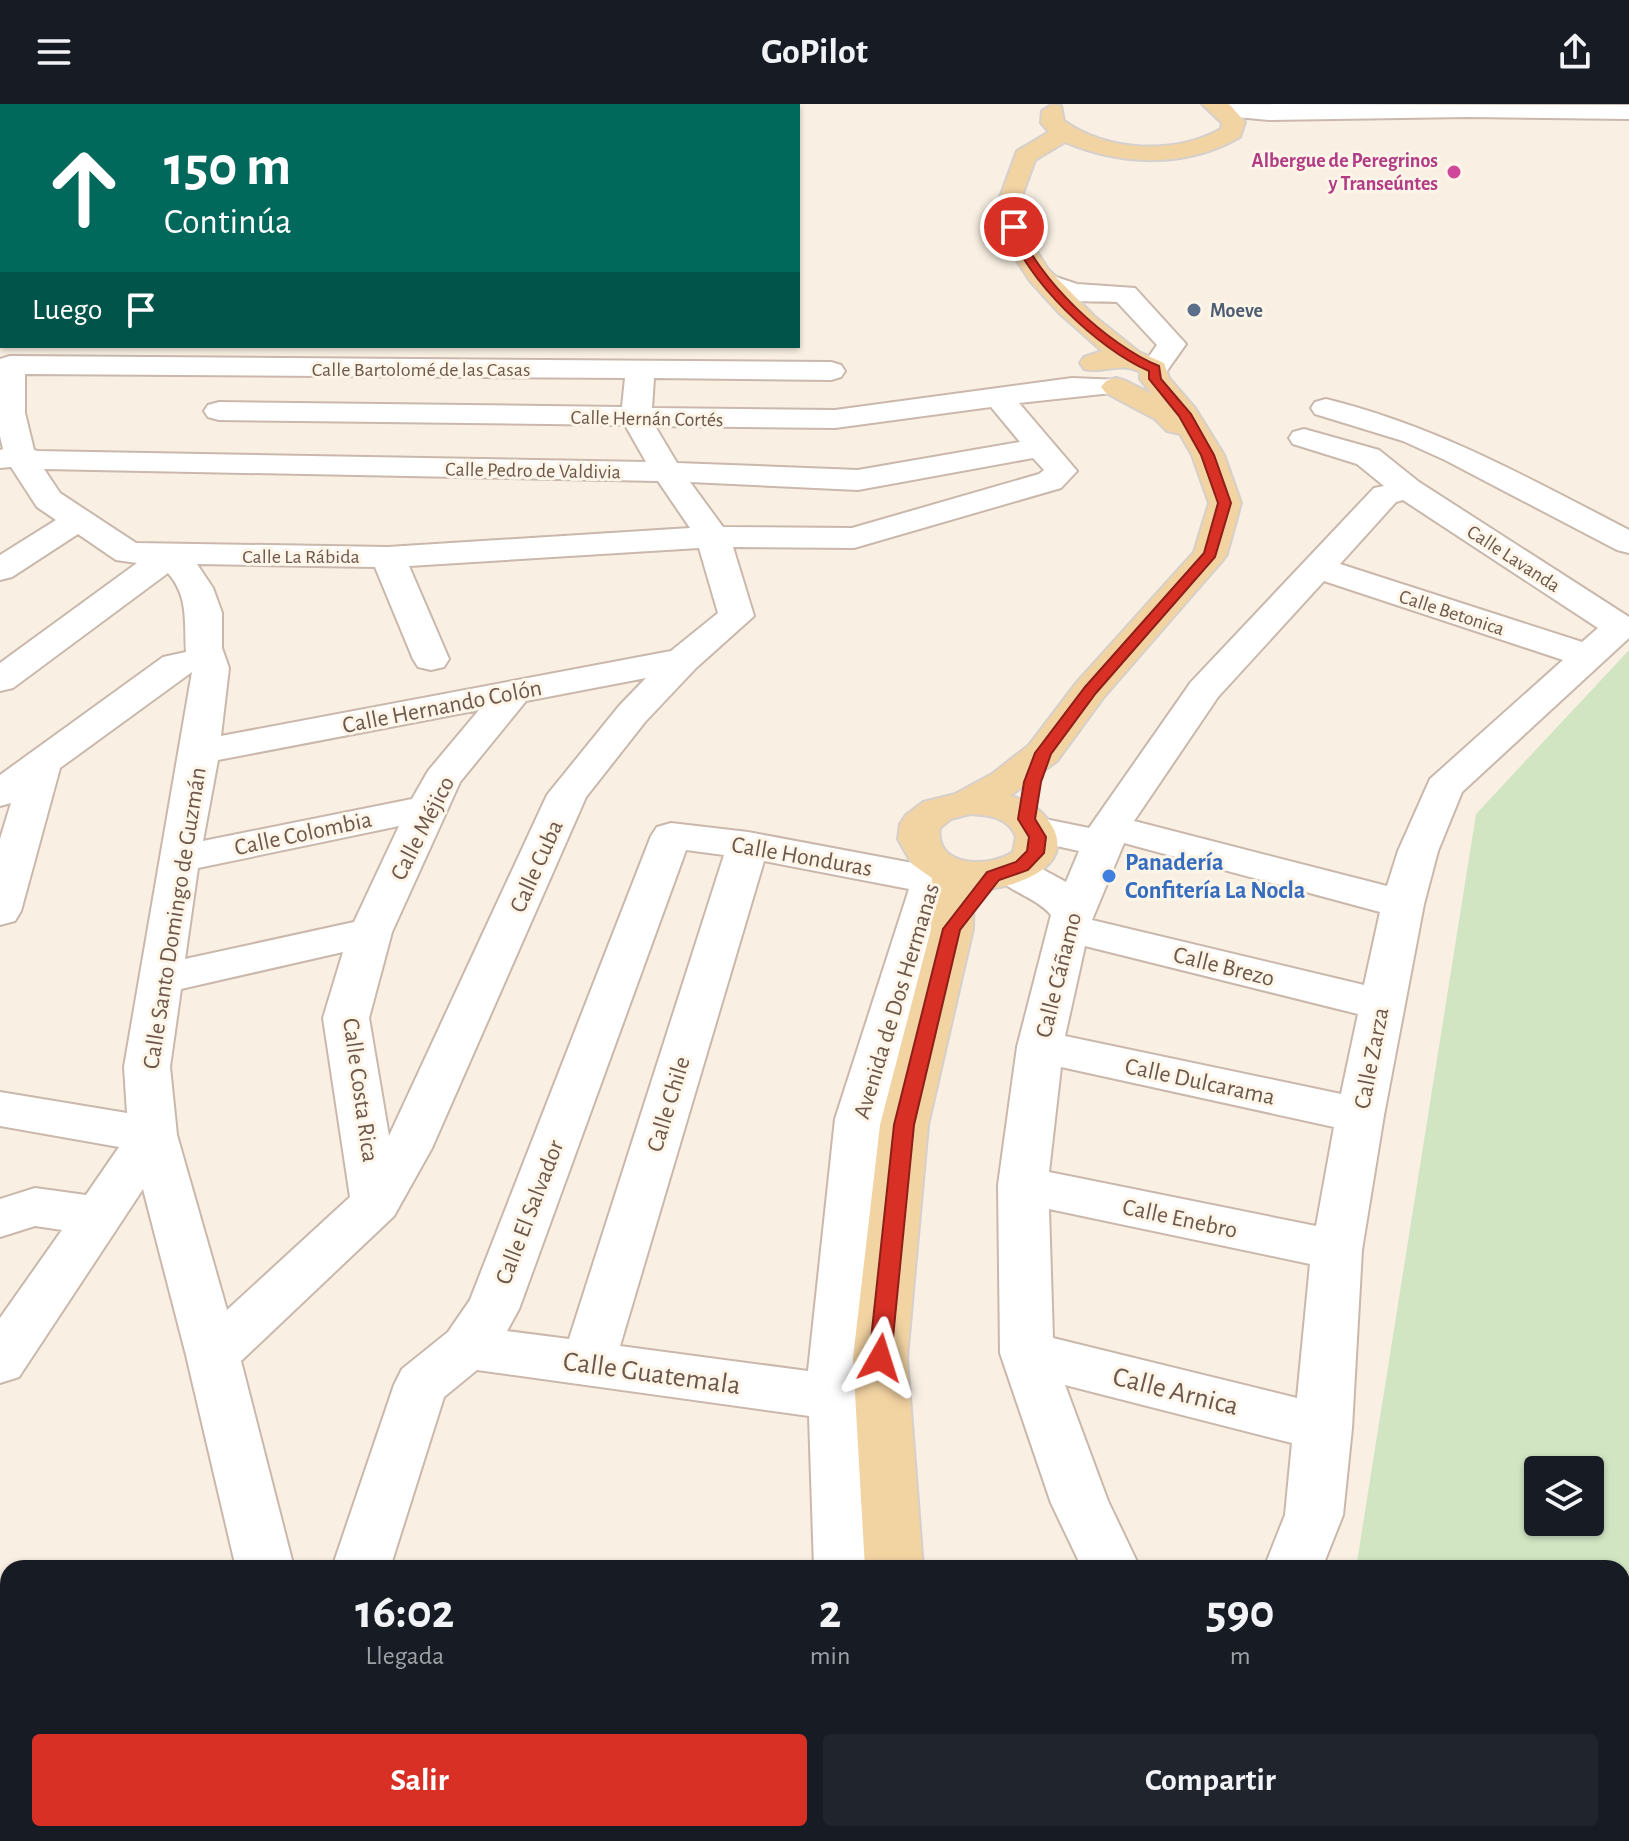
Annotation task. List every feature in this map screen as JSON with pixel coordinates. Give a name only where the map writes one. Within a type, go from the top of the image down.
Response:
[{"type":"main road","points":[[1060,104],[1052,112],[1052,123],[1072,138],[1144,152],[1200,148],[1220,141],[1232,132],[1223,111]]},
{"type":"main road","points":[[1043,753],[1032,782],[1031,824],[1038,845],[1035,853],[966,873],[922,853],[918,830],[936,810],[969,802],[1006,782],[1043,753],[1090,690],[1210,554],[1225,503],[1208,455],[1184,414],[1146,369],[1082,322],[1020,246],[1007,204],[1025,156],[1072,138]]},
{"type":"main road","points":[[1082,322],[1081,330],[1097,380],[1166,413],[1208,455]]},
{"type":"main road","points":[[1097,380],[1140,386],[1146,369]]},
{"type":"main road","points":[[969,802],[991,803],[1011,809],[1031,824]]},
{"type":"main road","points":[[893,1560],[880,1358],[904,1125],[966,873]]},
{"type":"street","points":[[1223,111],[1629,112]]},
{"type":"street","points":[[1047,282],[1073,292],[1125,294],[1172,344],[1146,369]]},
{"type":"street","name":"Calle Bartolomé de las Casas","points":[[15,351],[245,367],[831,371]]},
{"type":"street","name":"Calle La Rábida","points":[[15,351],[10,457],[48,500],[128,553],[388,557],[713,537],[854,538],[1050,481],[1061,471],[1042,447]]},
{"type":"street","points":[[187,462],[245,367]]},
{"type":"street","points":[[636,419],[640,370]]},
{"type":"street","name":"Calle Hernán Cortés","points":[[219,411],[636,419],[835,419],[999,398],[1097,380]]},
{"type":"street","points":[[999,398],[1042,447]]},
{"type":"street","points":[[1326,408],[1414,435],[1456,453],[1629,543]]},
{"type":"street","name":"Calle Cuba","points":[[213,1355],[376,1203],[408,1148],[567,795],[632,714],[683,660],[736,616],[713,537],[667,472],[636,419]]},
{"type":"street","name":"Calle Lavanda","points":[[1304,438],[1368,457],[1604,641]]},
{"type":"street","name":"Calle Pedro de Valdivia","points":[[10,457],[667,472],[858,480],[1042,447]]},
{"type":"street","name":"Calle Cáñamo","points":[[1107,1560],[1080,1503],[1027,1353],[1023,1185],[1040,1047],[1070,920],[1108,832],[1204,690],[1385,495],[1408,489]]},
{"type":"street","points":[[0,570],[78,520]]},
{"type":"street","points":[[0,680],[169,556]]},
{"type":"street","name":"Calle Santo Domingo de Guzmán","points":[[169,556],[191,574],[204,613],[204,658],[211,668],[200,752],[179,859],[147,1067],[153,1135],[213,1355],[263,1560]]},
{"type":"street","points":[[388,557],[431,659]]},
{"type":"street","name":"Calle Betonica","points":[[1315,567],[1604,641]]},
{"type":"street","name":"Calle Zarza","points":[[1296,1560],[1314,1515],[1324,1428],[1337,1250],[1360,1115],[1381,1004],[1418,851],[1444,787],[1604,641]]},
{"type":"street","points":[[0,794],[176,665],[204,658]]},
{"type":"street","name":"Calle Hernando Colón","points":[[200,752],[683,660]]},
{"type":"street","name":"Calle Méjico","points":[[371,932],[442,779],[513,693]]},
{"type":"street","points":[[0,911],[41,766]]},
{"type":"street","name":"Calle Colombia","points":[[179,859],[427,808]]},
{"type":"street","points":[[1031,824],[1089,841],[1108,832],[1403,904]]},
{"type":"street","name":"Calle Honduras","points":[[671,836],[966,873],[1057,895],[1070,920]]},
{"type":"street","name":"Calle El Salvador","points":[[364,1560],[421,1385],[467,1347],[493,1309],[671,836]]},
{"type":"street","name":"Calle Chile","points":[[588,1363],[748,845]]},
{"type":"street","name":"Avenida de Dos Hermanas","points":[[843,1560],[834,1354],[859,1119],[966,873]]},
{"type":"street","name":"Calle Brezo","points":[[1070,920],[1381,1004]]},
{"type":"street","points":[[161,979],[371,932]]},
{"type":"street","name":"Calle Costa Rica","points":[[371,932],[346,1018],[376,1203]]},
{"type":"street","name":"Calle Dulcarama","points":[[1040,1047],[1360,1115]]},
{"type":"street","points":[[0,1109],[153,1135],[0,1361]]},
{"type":"street","name":"Calle Enebro","points":[[1023,1185],[1337,1250]]},
{"type":"street","points":[[0,1218],[35,1207],[100,1216]]},
{"type":"street","name":"Calle Guatemala","points":[[467,1347],[836,1397]]},
{"type":"street","name":"Calle Arnica","points":[[1027,1353],[1324,1428]]},
{"type":"green space","points":[[1629,650],[1629,1560],[1357,1560],[1476,814]]},
{"type":"place","name":"Albergue de Peregrinos y Transeúntes","points":[[1454,172]]},
{"type":"place","name":"Moeve","points":[[1194,310]]},
{"type":"place","name":"Panadería Confitería La Nocla","points":[[1109,876]]},
{"type":"route","points":[[880,1358],[904,1125],[952,929],[993,876],[1013,871],[1035,853],[1038,837],[1027,819],[1032,782],[1043,753],[1090,690],[1210,554],[1225,503],[1208,455],[1184,414],[1155,379],[1157,374],[1154,369],[1149,364],[1129,358],[1082,322],[1020,246],[1014,227]]}]
